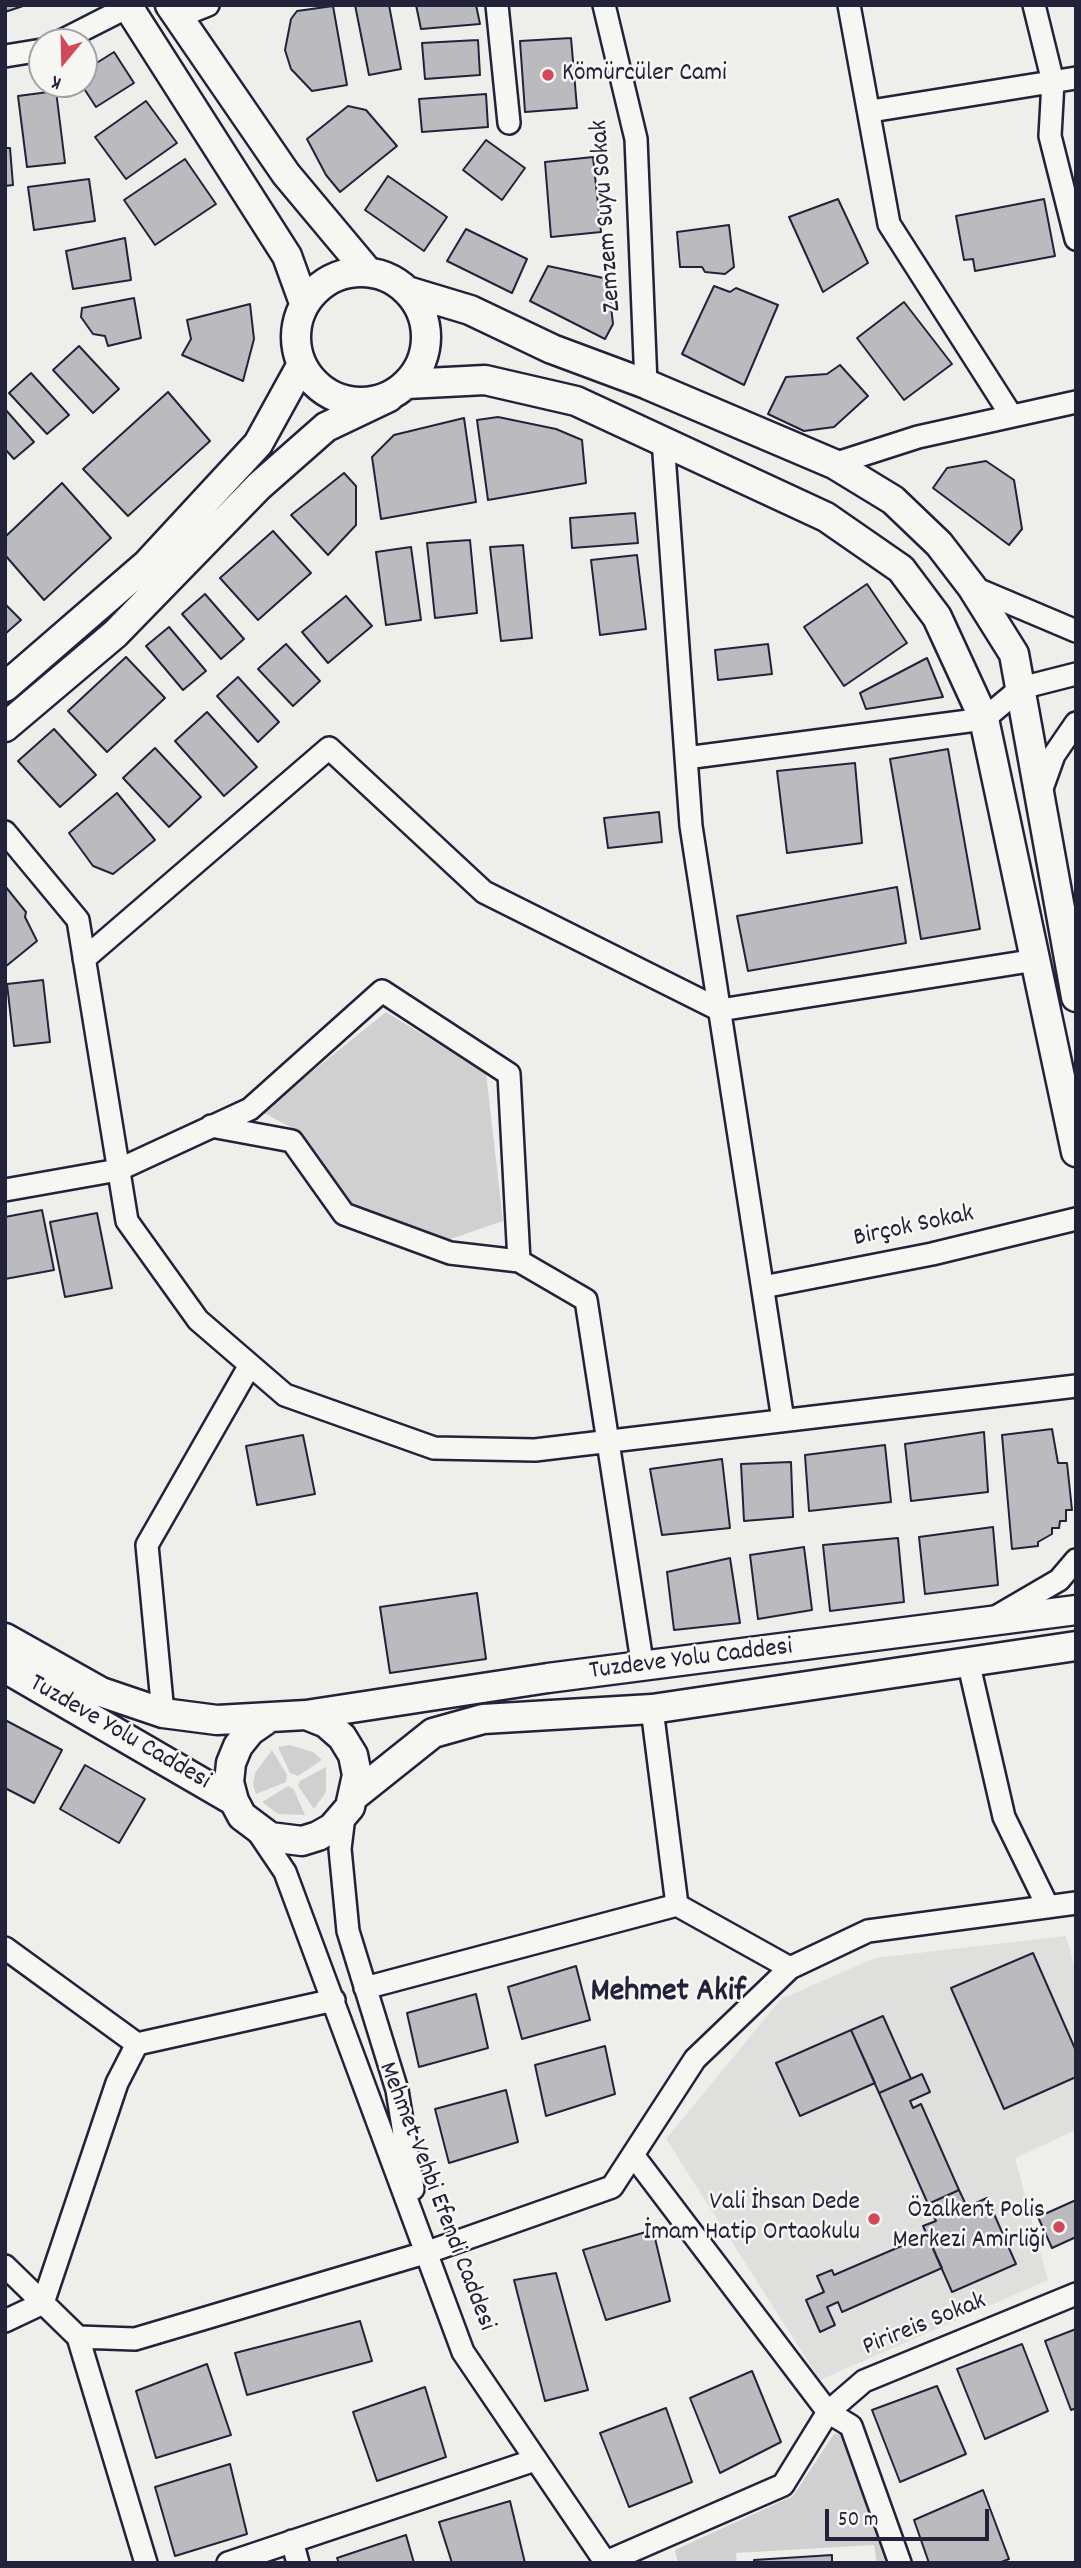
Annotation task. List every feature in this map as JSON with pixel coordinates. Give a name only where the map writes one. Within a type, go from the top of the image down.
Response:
[{"type":"main road","points":[[128,6],[287,257],[304,303]]},
{"type":"main road","points":[[174,11],[286,174],[368,272]]},
{"type":"main road","points":[[5,727],[115,634],[259,486],[326,427],[398,391],[419,368],[426,348],[426,327],[419,308],[396,281],[368,272],[349,272],[331,278],[316,288],[304,303],[296,323],[295,345],[302,366],[313,383],[329,395],[349,402],[369,402],[398,391],[485,380],[576,401],[826,517],[901,569],[937,617],[984,719],[1076,1152]]},
{"type":"main road","points":[[407,291],[470,310],[552,349],[646,384],[834,464],[893,500],[939,544],[972,587],[1014,654],[1040,794],[1066,894],[1076,997]]},
{"type":"main road","points":[[5,687],[147,564],[175,534],[258,444],[302,366]]},
{"type":"main road","name":"Tuzdeve Yolu Caddesi","points":[[306,1716],[548,1678],[643,1668],[1076,1610]]},
{"type":"main road","name":"Tuzdeve Yolu Caddesi","points":[[5,1638],[101,1692],[163,1713],[217,1720],[266,1720]]},
{"type":"main road","name":"Tuzdeve Yolu Caddesi","points":[[349,1806],[433,1734],[482,1719],[652,1710],[1076,1646]]},
{"type":"main road","name":"Tuzdeve Yolu Caddesi","points":[[5,1668],[234,1801]]},
{"type":"main road","points":[[286,1714],[306,1716],[326,1723],[347,1746],[357,1775],[349,1806],[332,1828],[302,1841],[286,1841],[256,1829],[243,1816],[234,1801],[229,1782],[231,1763],[244,1738],[266,1720],[286,1714]]},
{"type":"street","points":[[174,11],[208,5]]},
{"type":"street","points":[[497,5],[509,123]]},
{"type":"street","name":"Zemzem Suyu Sokak","points":[[604,5],[636,139],[646,384]]},
{"type":"street","points":[[849,5],[871,111],[889,224],[1011,415]]},
{"type":"street","points":[[1034,5],[1053,82],[1050,136],[1076,239]]},
{"type":"street","points":[[86,28],[128,6]]},
{"type":"street","points":[[5,56],[28,52]]},
{"type":"street","points":[[871,111],[1076,78]]},
{"type":"street","points":[[834,464],[918,437],[1076,402]]},
{"type":"street","points":[[663,440],[691,826],[783,1420]]},
{"type":"street","points":[[972,587],[1076,631]]},
{"type":"street","points":[[686,758],[984,719],[1021,688],[1076,674]]},
{"type":"street","points":[[1040,794],[1054,755],[1076,723]]},
{"type":"street","points":[[84,959],[329,748],[484,892],[720,1010],[1036,960]]},
{"type":"street","points":[[5,832],[78,920],[127,1221],[198,1320],[285,1395],[434,1448],[535,1450],[1076,1386]]},
{"type":"street","points":[[5,1190],[118,1170],[250,1109],[382,991],[509,1074],[519,1261]]},
{"type":"street","points":[[211,1126],[292,1141],[344,1214],[450,1253],[519,1261],[586,1300],[610,1440],[643,1668]]},
{"type":"street","name":"Birçok Sokak","points":[[763,1287],[932,1254],[1076,1219]]},
{"type":"street","points":[[163,1713],[147,1545],[250,1366]]},
{"type":"street","points":[[986,1621],[1047,1588],[1076,1560]]},
{"type":"street","points":[[968,1661],[1003,1817],[1048,1907]]},
{"type":"street","points":[[652,1710],[677,1905]]},
{"type":"street","points":[[349,1806],[340,1849],[348,1931],[397,2090],[425,2242]]},
{"type":"street","name":"Mehmet Vehbi Efendi Caddesi","points":[[256,1829],[285,1872],[334,2000],[357,2070],[425,2242],[463,2352],[606,2562]]},
{"type":"street","points":[[78,2337],[135,2339],[425,2242],[612,2187],[695,2059],[790,1968],[867,1931],[1076,1903]]},
{"type":"street","points":[[365,1988],[677,1905],[790,1968]]},
{"type":"street","points":[[5,1948],[137,2044],[334,2000]]},
{"type":"street","points":[[5,2321],[43,2303],[117,2083],[137,2044]]},
{"type":"street","points":[[633,2155],[828,2412],[851,2426],[900,2563]]},
{"type":"street","points":[[5,2266],[78,2337],[146,2563]]},
{"type":"street","name":"Pirireis Sokak","points":[[606,2562],[782,2485],[828,2412],[864,2381],[1076,2294]]},
{"type":"street","points":[[228,2563],[535,2460]]},
{"type":"street","points":[[292,2541],[298,2563]]},
{"type":"shaded area","points":[[386,1012],[486,1073],[503,1221],[442,1242],[347,1202],[300,1132],[262,1112]]},
{"type":"shaded area","points":[[290,1745],[313,1752],[322,1760],[298,1776],[290,1773],[278,1747]]},
{"type":"shaded area","points":[[272,1750],[287,1775],[286,1782],[256,1794],[253,1784],[255,1773]]},
{"type":"shaded area","points":[[326,1767],[326,1792],[314,1809],[298,1786],[300,1781]]},
{"type":"shaded area","points":[[288,1786],[294,1790],[305,1815],[278,1814],[262,1802]]},
{"type":"shaded area","name":"Vali İhsan Dede İmam Hatip Ortaokulu","points":[[1066,1936],[1076,1972],[1076,2130],[1015,2158],[1048,2280],[820,2380],[666,2139],[781,1999],[875,1958]]},
{"type":"shaded area","points":[[834,2434],[844,2434],[890,2563],[877,2563],[874,2545],[736,2553],[737,2563],[678,2563],[675,2550],[793,2496]]},
{"type":"building","points":[[5,5],[26,5],[5,12]]},
{"type":"building","points":[[355,5],[389,5],[401,69],[369,75]]},
{"type":"building","points":[[416,5],[476,5],[480,24],[421,29]]},
{"type":"building","points":[[333,6],[347,85],[312,91],[291,69],[285,50],[291,19],[297,11]]},
{"type":"building","name":"Kömürcüler Cami","points":[[571,38],[577,108],[525,112],[520,41]]},
{"type":"building","points":[[478,40],[480,75],[425,79],[422,43]]},
{"type":"building","points":[[114,52],[134,83],[96,107],[90,98],[98,98],[98,62]]},
{"type":"building","points":[[486,94],[488,127],[422,132],[419,99]]},
{"type":"building","points":[[18,96],[57,98],[65,163],[27,167]]},
{"type":"building","points":[[146,101],[177,143],[126,179],[95,137]]},
{"type":"building","points":[[348,106],[366,110],[397,146],[340,192],[326,175],[307,139]]},
{"type":"building","points":[[486,140],[525,168],[502,200],[463,170]]},
{"type":"building","points":[[5,148],[10,148],[13,185],[5,186]]},
{"type":"building","points":[[593,157],[601,232],[551,237],[545,162]]},
{"type":"building","points":[[185,159],[216,204],[155,245],[124,200]]},
{"type":"building","points":[[388,176],[447,217],[424,251],[365,210]]},
{"type":"building","points":[[89,179],[95,221],[34,230],[28,187]]},
{"type":"building","points":[[838,199],[868,263],[823,292],[789,217]]},
{"type":"building","points":[[1044,199],[1055,256],[975,271],[973,259],[964,260],[956,216]]},
{"type":"building","points":[[729,225],[734,267],[725,274],[705,272],[702,267],[680,267],[677,232]]},
{"type":"building","points":[[466,229],[527,259],[512,293],[447,261]]},
{"type":"building","points":[[125,238],[131,280],[73,289],[66,251]]},
{"type":"building","points":[[548,266],[608,279],[613,324],[605,339],[530,301]]},
{"type":"building","points":[[714,286],[730,292],[736,288],[778,305],[744,385],[682,354]]},
{"type":"building","points":[[134,298],[141,338],[108,346],[105,336],[93,334],[81,317],[82,308]]},
{"type":"building","points":[[904,302],[952,364],[904,400],[857,338]]},
{"type":"building","points":[[250,304],[254,339],[243,381],[182,355],[191,339],[187,320]]},
{"type":"building","points":[[79,346],[119,389],[93,413],[53,370]]},
{"type":"building","points":[[840,365],[868,396],[834,427],[804,431],[768,414],[786,377],[827,374]]},
{"type":"building","points":[[31,373],[69,415],[47,434],[9,393]]},
{"type":"building","points":[[168,392],[210,441],[128,516],[83,469]]},
{"type":"building","points":[[5,409],[34,442],[14,459],[5,449]]},
{"type":"building","points":[[498,417],[556,429],[582,440],[586,483],[488,500],[477,420]]},
{"type":"building","points":[[464,418],[476,502],[381,519],[372,457],[394,435]]},
{"type":"building","points":[[986,461],[1014,480],[1022,529],[1009,545],[933,488],[947,468]]},
{"type":"building","points":[[344,473],[356,486],[356,525],[328,555],[291,515]]},
{"type":"building","points":[[62,483],[111,538],[44,600],[5,555],[5,537]]},
{"type":"building","points":[[635,513],[638,543],[572,548],[570,518]]},
{"type":"building","points":[[273,531],[311,573],[258,620],[220,578]]},
{"type":"building","points":[[470,540],[477,613],[435,618],[427,543]]},
{"type":"building","points":[[523,545],[532,638],[501,641],[490,547]]},
{"type":"building","points":[[411,547],[421,620],[386,625],[376,552]]},
{"type":"building","points":[[637,555],[646,629],[600,635],[591,560]]},
{"type":"building","points":[[867,584],[907,643],[844,686],[804,627]]},
{"type":"building","points":[[205,594],[244,639],[221,659],[182,614]]},
{"type":"building","points":[[346,596],[372,626],[328,663],[302,632]]},
{"type":"building","points":[[5,604],[21,620],[5,634]]},
{"type":"building","points":[[169,627],[206,671],[183,690],[146,646]]},
{"type":"building","points":[[286,644],[320,681],[293,706],[258,669]]},
{"type":"building","points":[[768,644],[772,674],[718,680],[715,650]]},
{"type":"building","points":[[126,657],[165,698],[107,752],[68,711]]},
{"type":"building","points":[[927,658],[943,697],[866,709],[860,693]]},
{"type":"building","points":[[238,677],[279,722],[258,742],[217,696]]},
{"type":"building","points":[[207,712],[257,767],[224,796],[175,741]]},
{"type":"building","points":[[54,729],[96,775],[60,807],[18,761]]},
{"type":"building","points":[[155,748],[201,797],[169,827],[123,778]]},
{"type":"building","points":[[948,749],[980,929],[921,939],[890,759]]},
{"type":"building","points":[[855,763],[862,843],[787,853],[777,771]]},
{"type":"building","points":[[117,793],[155,840],[113,874],[93,866],[69,833]]},
{"type":"building","points":[[659,812],[662,842],[608,848],[604,818]]},
{"type":"building","points":[[5,886],[26,912],[25,917],[37,941],[5,967]]},
{"type":"building","points":[[897,887],[906,943],[748,971],[737,916]]},
{"type":"building","points":[[43,980],[50,1042],[14,1046],[7,984]]},
{"type":"building","points":[[42,1210],[54,1270],[5,1279],[5,1217]]},
{"type":"building","points":[[97,1213],[112,1288],[65,1297],[50,1222]]},
{"type":"building","points":[[1052,1429],[1058,1463],[1067,1463],[1072,1510],[1066,1510],[1066,1521],[1060,1521],[1059,1528],[1052,1528],[1052,1534],[1038,1542],[1038,1546],[1012,1549],[1002,1435]]},
{"type":"building","points":[[984,1432],[988,1492],[911,1501],[905,1444]]},
{"type":"building","points":[[303,1435],[315,1494],[257,1505],[246,1446]]},
{"type":"building","points":[[885,1445],[891,1502],[809,1511],[805,1455]]},
{"type":"building","points":[[722,1459],[730,1528],[662,1535],[650,1469]]},
{"type":"building","points":[[791,1462],[793,1517],[744,1521],[741,1464]]},
{"type":"building","points":[[993,1527],[998,1585],[925,1594],[919,1537]]},
{"type":"building","points":[[898,1538],[904,1602],[830,1611],[823,1545]]},
{"type":"building","points":[[804,1547],[812,1610],[758,1619],[750,1555]]},
{"type":"building","points":[[730,1558],[740,1623],[674,1630],[667,1572]]},
{"type":"building","points":[[477,1593],[486,1659],[390,1673],[380,1607]]},
{"type":"building","points":[[5,1720],[62,1750],[34,1803],[5,1788]]},
{"type":"building","points":[[85,1765],[145,1799],[119,1843],[60,1809]]},
{"type":"building","points":[[1033,1953],[1076,2051],[1076,2077],[1004,2109],[951,1988]]},
{"type":"building","points":[[576,1966],[590,2020],[522,2039],[508,1987]]},
{"type":"building","points":[[476,1994],[488,2048],[419,2067],[407,2013]]},
{"type":"building","points":[[883,2016],[911,2079],[879,2093],[851,2030]]},
{"type":"building","points":[[851,2030],[875,2083],[800,2116],[776,2063]]},
{"type":"building","points":[[605,2046],[615,2094],[546,2116],[535,2065]]},
{"type":"building","points":[[922,2074],[930,2092],[910,2101],[913,2108],[921,2104],[959,2190],[928,2204],[879,2093]]},
{"type":"building","points":[[506,2090],[518,2142],[449,2163],[435,2109]]},
{"type":"building","points":[[959,2190],[967,2207],[987,2198],[1016,2264],[952,2292],[923,2226],[936,2221],[928,2204]]},
{"type":"building","name":"Özalkent Polis Merkezi Amirliği","points":[[1076,2200],[1076,2237],[1052,2248],[1038,2217]]},
{"type":"building","points":[[653,2230],[670,2301],[606,2320],[583,2250]]},
{"type":"building","points":[[927,2235],[942,2268],[842,2312],[838,2302],[827,2307],[835,2325],[820,2332],[806,2300],[824,2292],[817,2276],[832,2270],[834,2275]]},
{"type":"building","points":[[556,2273],[588,2390],[545,2401],[514,2280]]},
{"type":"building","points":[[360,2321],[372,2361],[247,2395],[235,2353]]},
{"type":"building","points":[[1076,2329],[1076,2408],[1071,2410],[1045,2341]]},
{"type":"building","points":[[1022,2344],[1048,2411],[985,2439],[957,2369]]},
{"type":"building","points":[[207,2364],[231,2435],[156,2458],[136,2391]]},
{"type":"building","points":[[752,2371],[781,2442],[720,2473],[690,2398]]},
{"type":"building","points":[[937,2386],[966,2454],[900,2482],[872,2410]]},
{"type":"building","points":[[425,2387],[446,2457],[377,2481],[353,2412]]},
{"type":"building","points":[[666,2408],[692,2482],[629,2507],[600,2433]]},
{"type":"building","points":[[230,2464],[247,2534],[175,2556],[155,2487]]},
{"type":"building","points":[[983,2490],[1009,2559],[999,2563],[929,2563],[914,2520]]},
{"type":"building","points":[[510,2501],[525,2563],[452,2563],[439,2522]]},
{"type":"building","points":[[406,2535],[414,2563],[339,2563],[337,2558]]},
{"type":"building","points":[[832,2555],[832,2563],[754,2563],[754,2560]]},
{"type":"place","name":"Kömürcüler Cami","points":[[548,75]]},
{"type":"place","name":"Vali İhsan Dede İmam Hatip Ortaokulu","points":[[874,2219]]},
{"type":"place","name":"Özalkent Polis Merkezi Amirliği","points":[[1059,2227]]},
{"type":"district","name":"Mehmet Akif","points":[[668,1994]]}]
